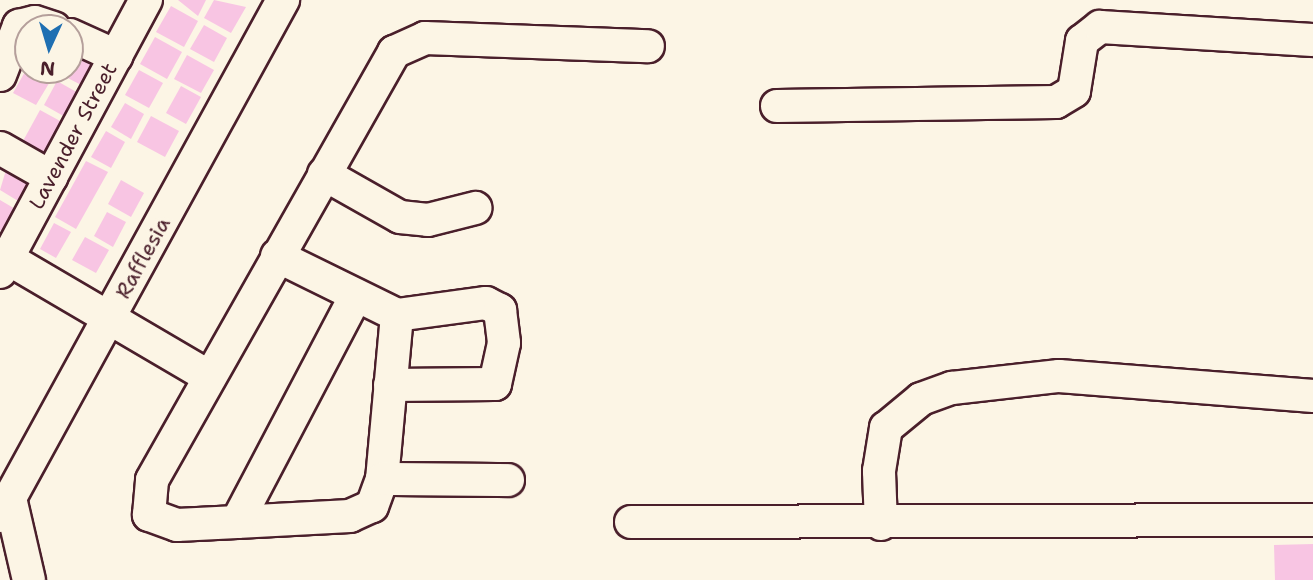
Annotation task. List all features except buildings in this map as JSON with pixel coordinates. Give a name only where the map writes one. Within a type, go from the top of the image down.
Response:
[{"type":"street","name":"Lavender Street","points":[[2,261],[51,177],[146,0]]},
{"type":"street","name":"Rafflesia","points":[[5,507],[283,0]]},
{"type":"street","points":[[777,106],[1056,102],[1073,91],[1082,41],[1100,27],[1313,40]]},
{"type":"street","points":[[0,75],[14,39]]},
{"type":"street","points":[[397,315],[382,479],[372,506],[350,516],[237,522],[158,522],[146,507],[152,480],[387,62],[414,40],[648,46]]},
{"type":"street","points":[[84,41],[116,56]]},
{"type":"street","points":[[0,148],[51,177]]},
{"type":"street","points":[[324,174],[400,217],[428,219],[475,208]]},
{"type":"street","points":[[278,256],[397,315],[495,305],[504,321],[502,372],[489,386],[390,385]]},
{"type":"street","points":[[2,261],[110,318],[210,377]]},
{"type":"street","points":[[237,522],[356,295]]},
{"type":"street","points":[[881,524],[879,471],[886,428],[905,409],[952,388],[1059,376],[1313,396]]},
{"type":"street","points":[[382,479],[508,480]]},
{"type":"street","points":[[5,507],[29,580]]},
{"type":"street","points":[[631,522],[881,524],[1313,520]]}]
